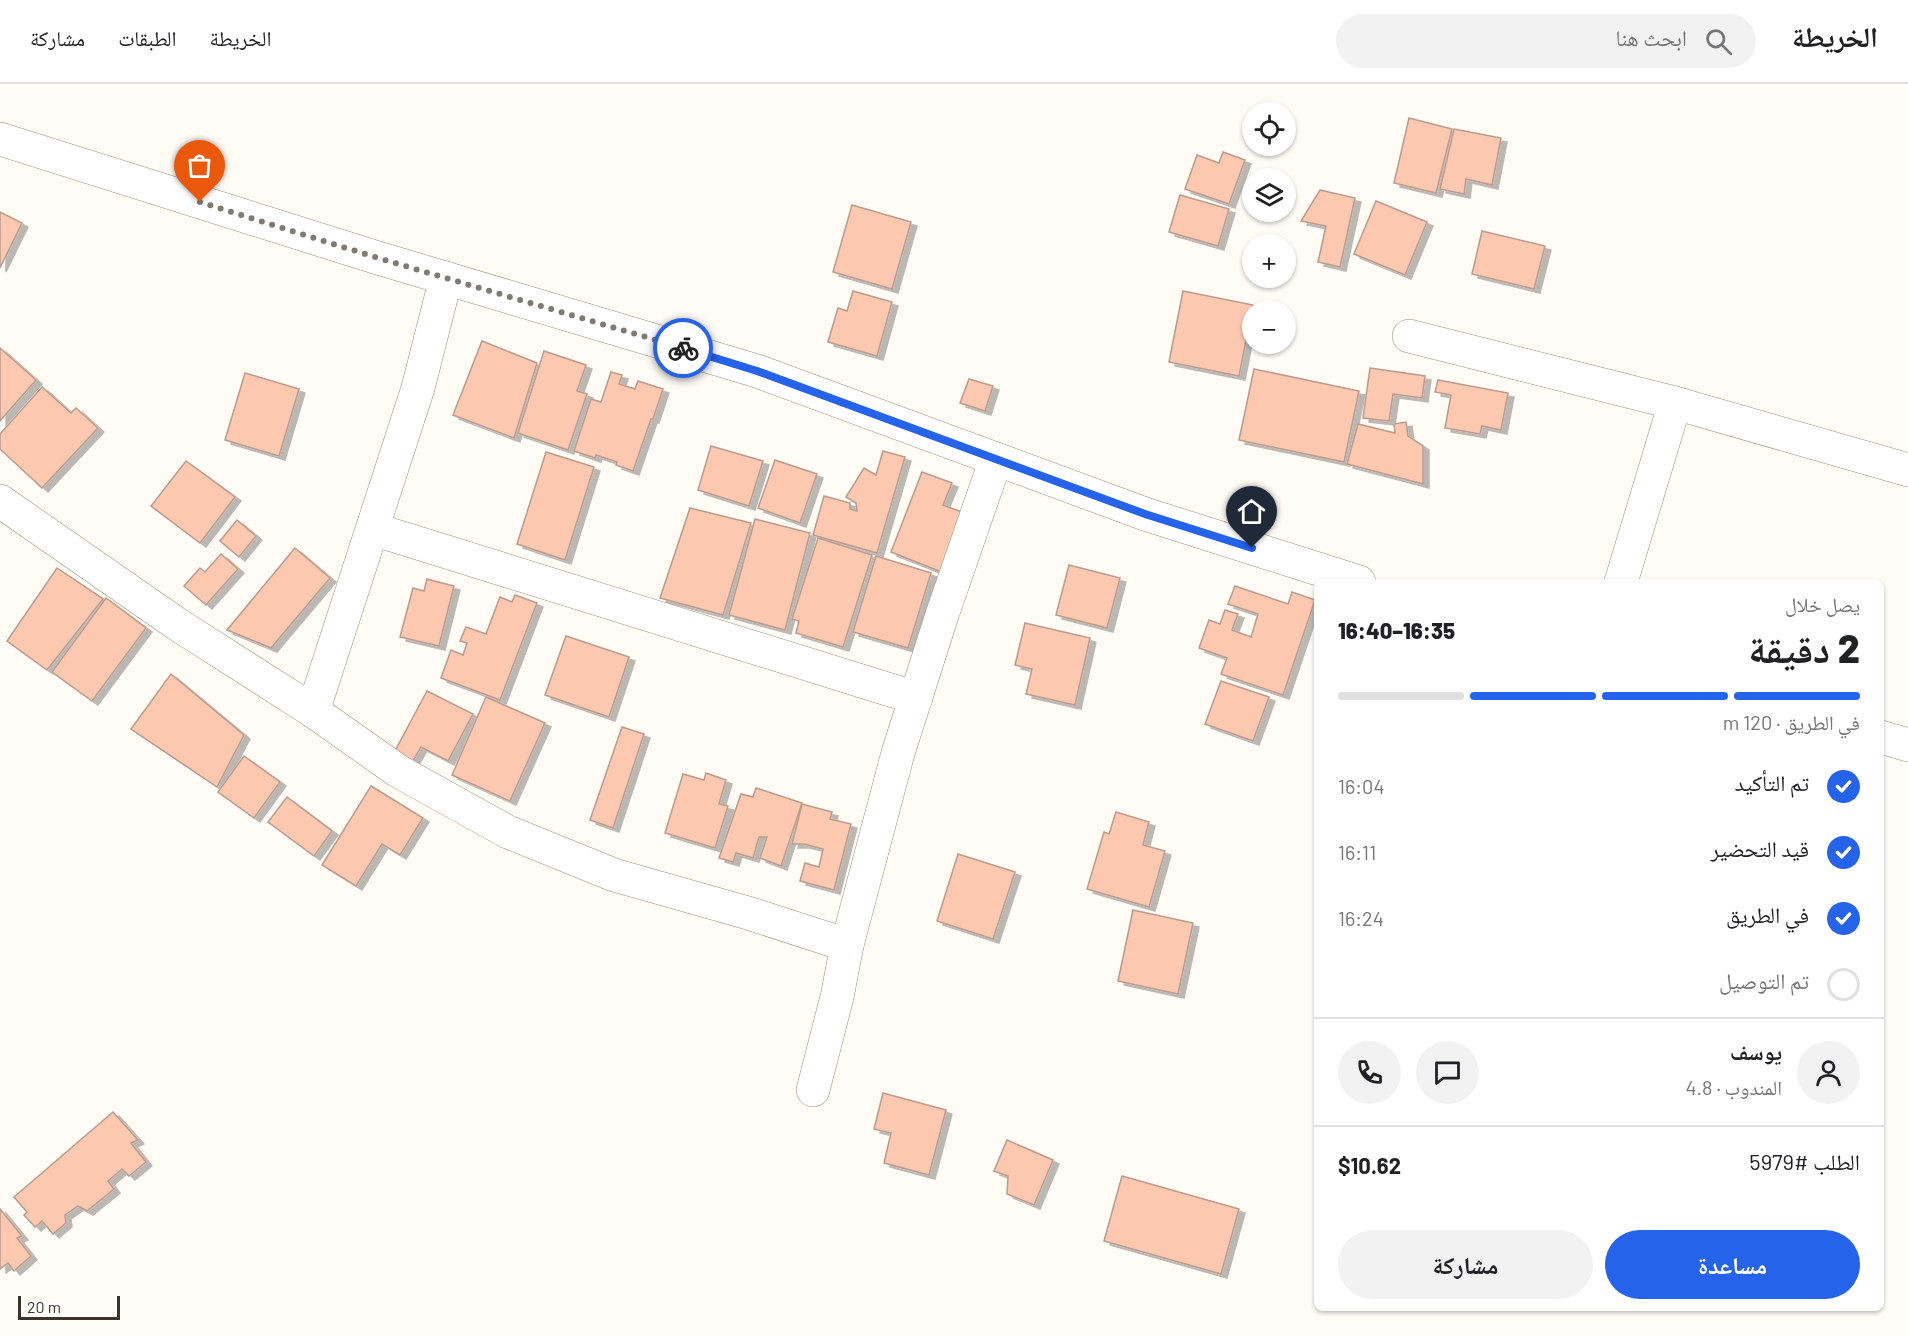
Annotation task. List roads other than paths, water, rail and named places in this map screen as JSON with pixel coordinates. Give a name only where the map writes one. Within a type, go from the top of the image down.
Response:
[{"type":"street","points":[[0,140],[446,278],[757,371],[1145,514],[1350,579]]},
{"type":"street","points":[[313,711],[418,388],[446,278]]},
{"type":"street","points":[[1408,336],[1675,403],[1908,470]]},
{"type":"street","points":[[1622,579],[1675,403]]},
{"type":"street","points":[[813,1090],[837,997],[847,945],[898,753],[942,615],[996,459]]},
{"type":"street","points":[[0,501],[177,624],[313,711],[399,771],[508,832],[614,875],[748,913],[847,945]]},
{"type":"street","points":[[373,529],[916,698]]},
{"type":"street","points":[[1884,738],[1908,745]]}]
